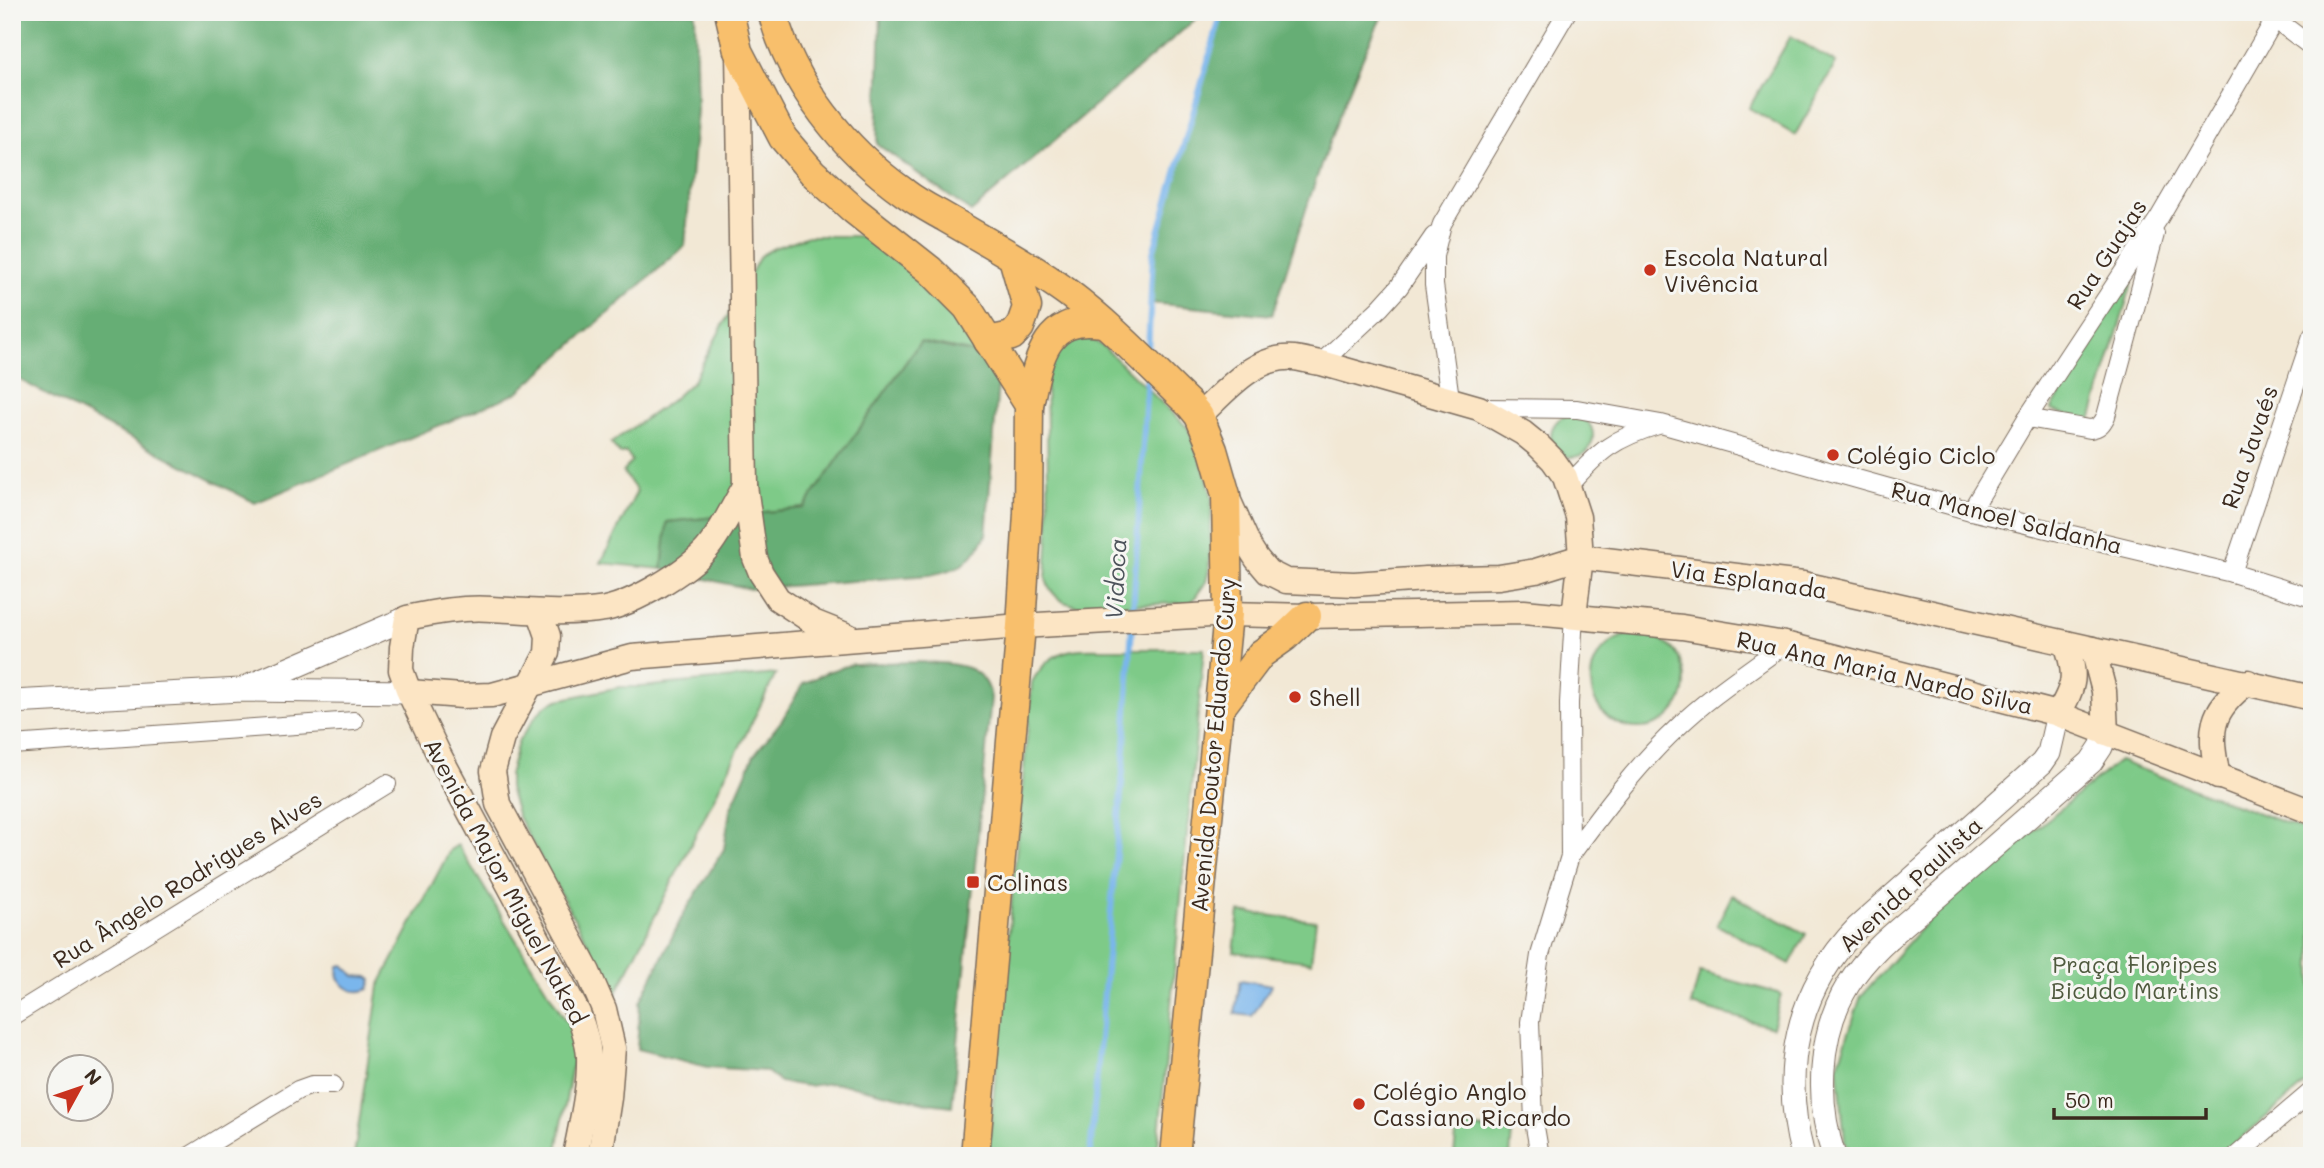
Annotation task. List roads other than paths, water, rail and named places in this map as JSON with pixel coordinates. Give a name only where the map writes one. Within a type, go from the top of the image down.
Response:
[{"type":"main road","points":[[729,12],[738,51],[745,486],[755,558],[761,573],[778,599],[813,622],[856,639]]},
{"type":"main road","name":"Avenida Doutor Eduardo Cury","points":[[772,12],[777,30],[808,93],[852,148],[905,194],[1069,294],[1194,410],[1213,450],[1226,495],[1228,614],[1175,1156]]},
{"type":"main road","points":[[738,51],[783,138],[813,173],[930,270],[967,307],[1028,405]]},
{"type":"main road","points":[[988,341],[1012,336],[1020,327],[1027,307],[1013,258]]},
{"type":"main road","points":[[975,1156],[1021,626],[1028,513],[1028,405],[1040,355],[1051,338],[1079,321],[1108,328]]},
{"type":"main road","name":"Rua Manoel Saldanha","points":[[1194,410],[1244,373],[1268,361],[1295,358],[1479,408]]},
{"type":"main road","points":[[1479,408],[1524,433],[1553,460],[1569,485],[1578,517],[1581,557],[1574,615]]},
{"type":"main road","points":[[407,618],[444,610],[490,609],[540,613],[605,609],[623,603],[668,581],[707,550],[745,486]]},
{"type":"main road","name":"Via Esplanada","points":[[1226,495],[1257,559],[1268,572],[1286,581],[1354,584],[1499,577],[1536,571],[1581,557],[1803,584],[2312,698]]},
{"type":"main road","name":"Rua Ana Maria Nardo Silva","points":[[409,692],[492,695],[632,657],[1021,626],[1228,614],[1307,616],[1524,612],[1574,615],[1682,627],[1786,644],[2058,714],[2312,812]]},
{"type":"main road","name":"Avenida Major Miguel Naked","points":[[540,613],[548,636],[547,653],[502,738],[493,771],[498,804],[588,972],[604,1009],[613,1048],[610,1098],[600,1156]]},
{"type":"main road","points":[[1219,710],[1261,654],[1307,616]]},
{"type":"main road","name":"Avenida Major Miguel Naked","points":[[407,618],[401,670],[409,692],[439,755],[578,1013],[585,1031],[589,1056],[586,1093],[575,1156]]},
{"type":"main road","points":[[2058,714],[2073,681],[2074,666],[2066,643]]},
{"type":"main road","points":[[2093,649],[2104,691],[2106,733]]},
{"type":"main road","points":[[2218,777],[2213,750],[2215,721],[2225,702],[2248,682]]},
{"type":"street","points":[[1321,363],[1398,287],[1442,225],[1567,12]]},
{"type":"street","points":[[2270,16],[2312,47]]},
{"type":"street","name":"Rua Guajas","points":[[1971,511],[2027,418],[2160,218],[2270,16]]},
{"type":"street","points":[[2027,418],[2090,429],[2102,424],[2160,218]]},
{"type":"street","points":[[1442,225],[1434,256],[1434,285],[1450,398]]},
{"type":"street","name":"Rua Javaés","points":[[2232,573],[2312,336]]},
{"type":"street","name":"Rua Manoel Saldanha","points":[[1479,408],[1577,409],[1661,424],[1971,511],[2232,573],[2312,598]]},
{"type":"street","points":[[1569,485],[1592,459],[1613,442],[1633,432],[1661,424]]},
{"type":"street","points":[[1540,1156],[1534,1121],[1530,1022],[1540,955],[1570,856],[1569,716],[1574,615]]},
{"type":"street","points":[[241,690],[407,618]]},
{"type":"street","points":[[1570,856],[1599,816],[1678,726],[1714,696],[1786,644]]},
{"type":"street","points":[[12,702],[241,690],[409,692]]},
{"type":"street","name":"Avenida Paulista","points":[[1803,1156],[1793,1096],[1796,1046],[1806,1004],[1824,969],[1858,927],[2042,763],[2049,753],[2058,714]]},
{"type":"street","points":[[12,746],[354,721]]},
{"type":"street","name":"Avenida Paulista","points":[[1833,1156],[1825,1124],[1824,1063],[1830,1027],[1848,986],[1884,943],[2091,762],[2106,733]]},
{"type":"street","name":"Rua Ângelo Rodrigues Alves","points":[[12,1016],[387,784]]},
{"type":"street","points":[[190,1156],[298,1090],[312,1085],[333,1085]]},
{"type":"street","points":[[2236,1156],[2312,1091]]},
{"type":"water","points":[[344,965],[355,976],[372,980],[369,989],[357,991],[346,987],[338,973],[339,966]]},
{"type":"water","points":[[1240,980],[1272,985],[1252,1016],[1235,1014]]},
{"type":"waterway","name":"Vidoca","points":[[1148,351],[1153,253],[1222,12]]},
{"type":"waterway","name":"Vidoca","points":[[1133,613],[1147,376]]},
{"type":"waterway","name":"Vidoca","points":[[1090,1156],[1125,747],[1132,624]]},
{"type":"place","name":"Escola Natural Vivência","points":[[1650,270]]},
{"type":"place","name":"Colégio Ciclo","points":[[1833,455]]},
{"type":"place","name":"Shell","points":[[1295,697]]},
{"type":"place","name":"Colinas","points":[[973,882]]},
{"type":"place","name":"Colégio Anglo Cassiano Ricardo","points":[[1359,1104]]},
{"type":"park label","name":"Praça Floripes Bicudo Martins","points":[[2135,977]]}]
